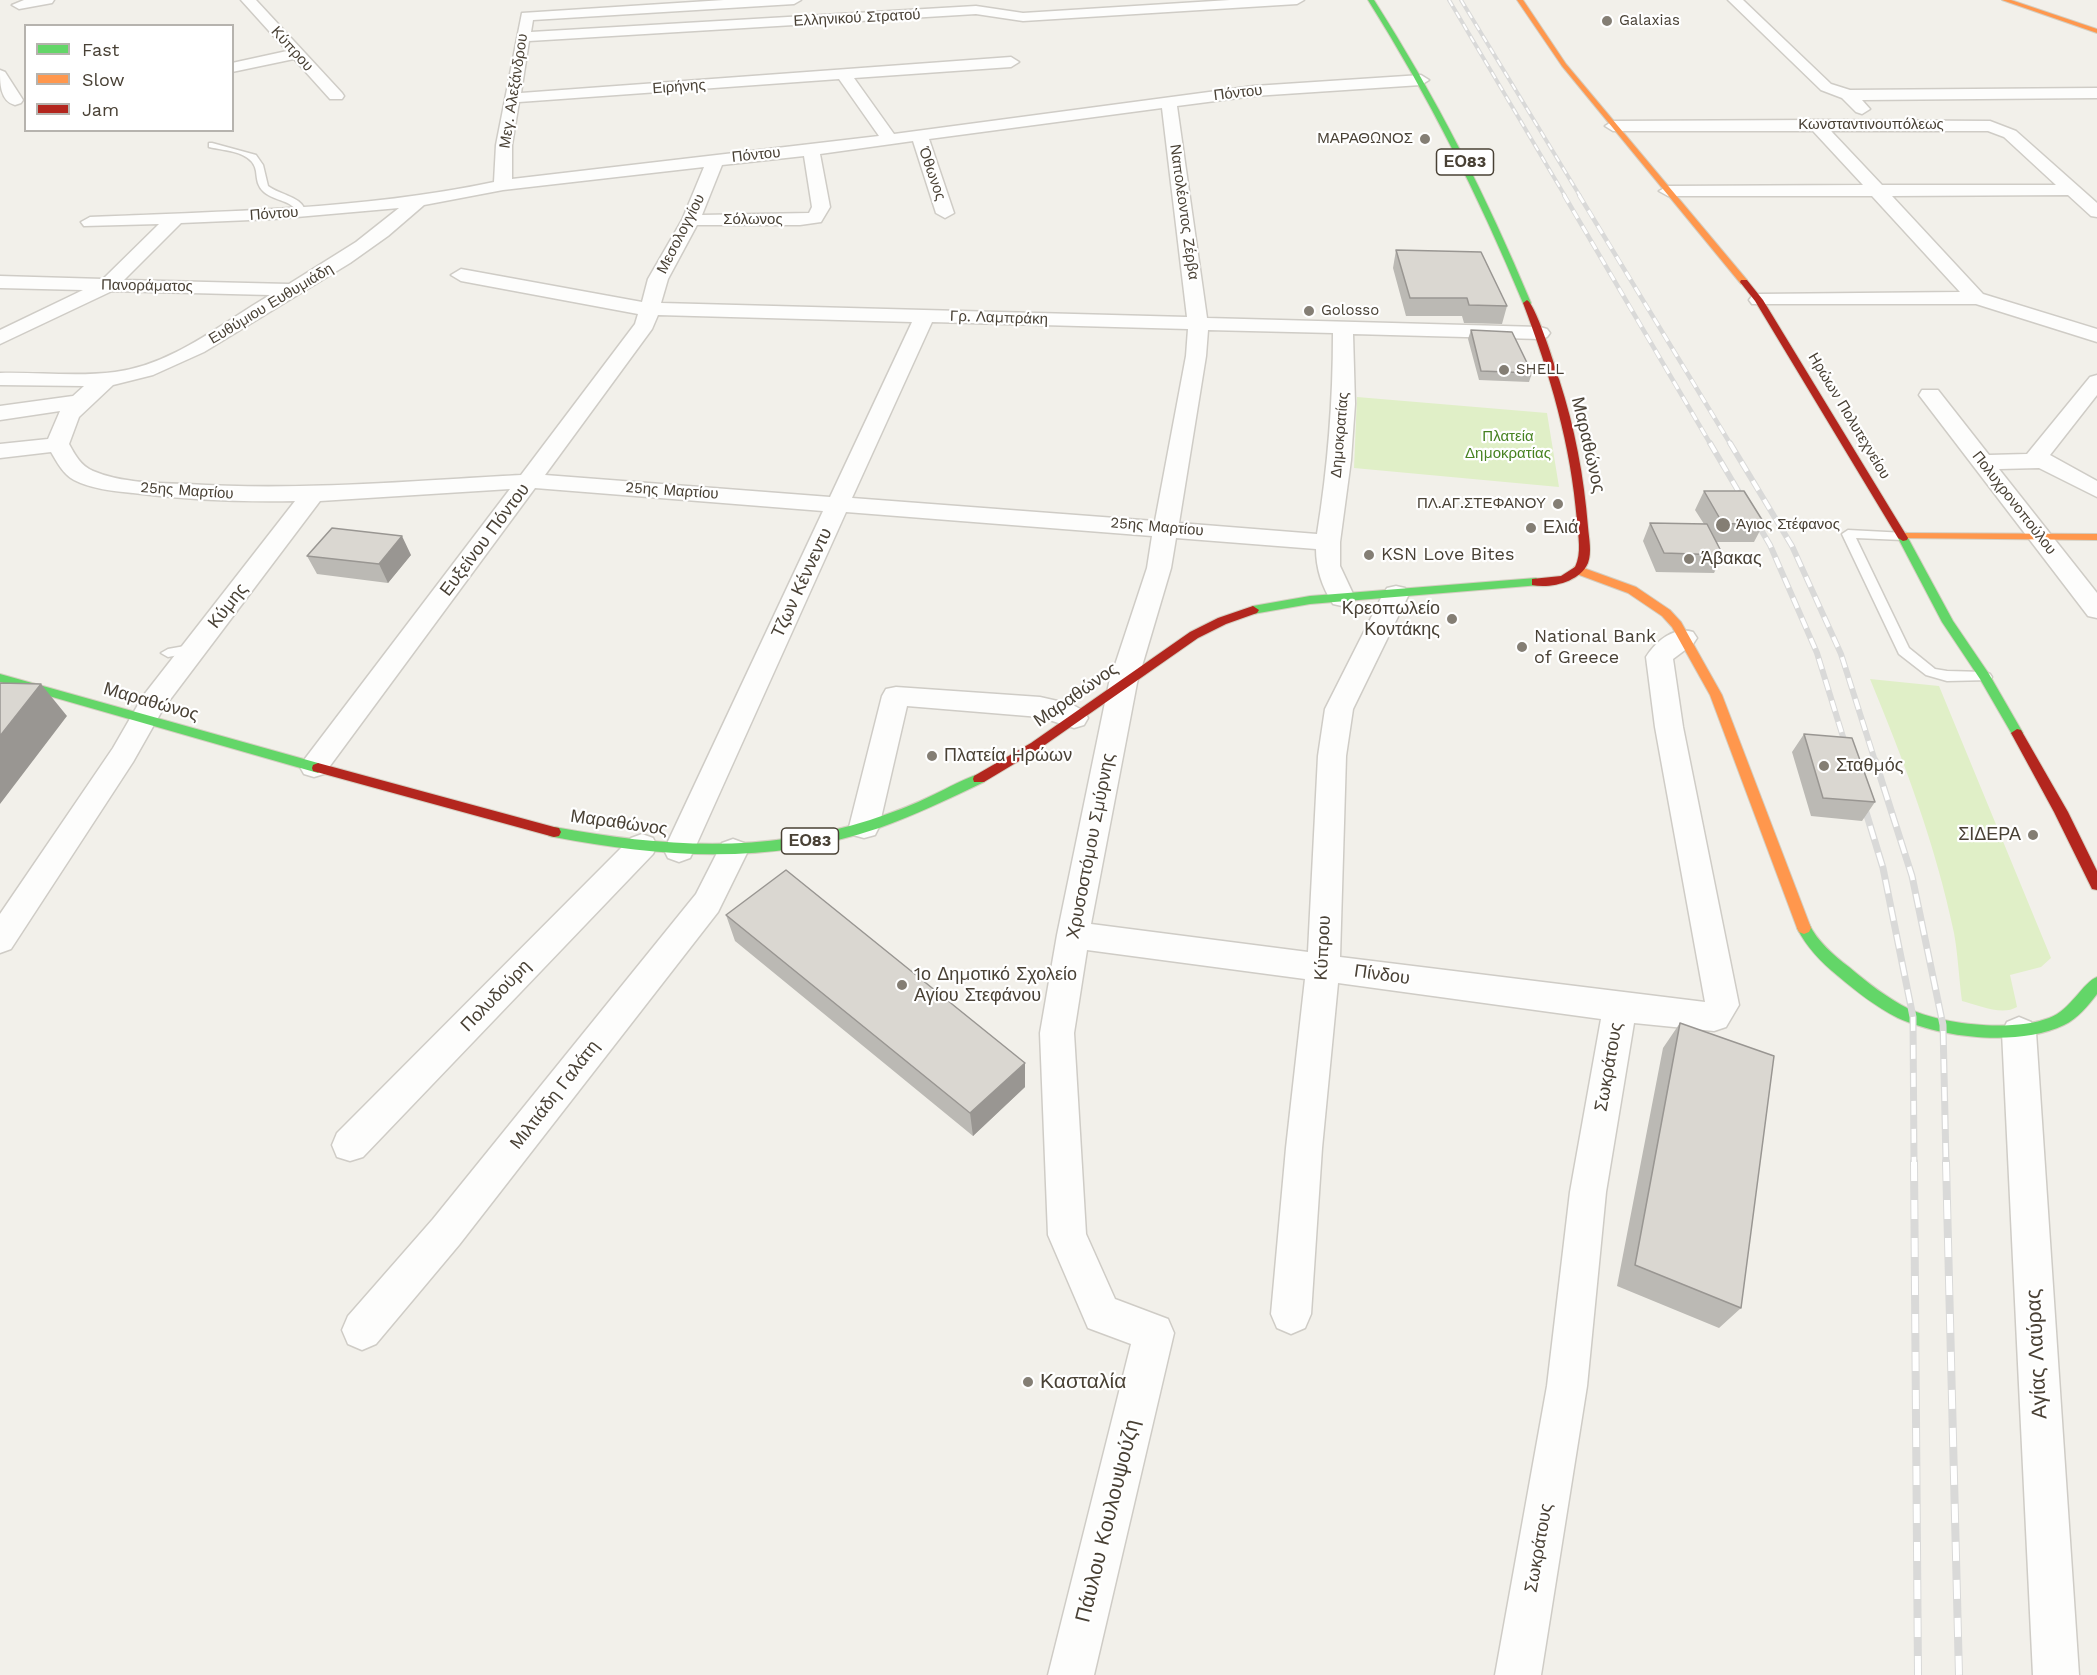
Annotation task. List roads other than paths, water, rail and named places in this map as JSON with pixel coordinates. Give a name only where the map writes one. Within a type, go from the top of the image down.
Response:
[{"type":"main road","name":"Μαραθώνος","points":[[0,678],[540,828],[642,846],[679,850],[733,851],[789,845],[864,827],[937,800],[1012,762],[1193,636],[1219,622],[1273,605],[1555,579],[1578,570],[1583,556],[1583,493],[1576,460],[1540,333],[1462,155],[1421,80],[1371,0]]},
{"type":"main road","name":"Ηρώων Πολυτεχνείου","points":[[1520,0],[1564,66],[1760,300],[1902,536],[1948,622],[1985,677],[2061,813],[2097,885]]},
{"type":"main road","points":[[2005,0],[2097,31]]},
{"type":"main road","points":[[1902,536],[2097,537]]},
{"type":"main road","points":[[1578,570],[1618,584],[1645,598],[1672,618],[1716,695],[1797,913],[1815,946],[1848,975],[1913,1017],[1943,1025],[2019,1032],[2044,1026],[2064,1017],[2078,1007],[2097,983]]},
{"type":"street","points":[[19,5],[47,0]]},
{"type":"street","name":"Κύπρου","points":[[248,0],[336,96]]},
{"type":"street","name":"Μεγ. Αλεξάνδρου","points":[[503,185],[504,145],[514,98],[522,37],[527,16],[536,0]]},
{"type":"street","points":[[527,16],[794,0]]},
{"type":"street","name":"Ελληνικού Στρατού","points":[[522,37],[976,10],[992,10],[1004,16],[1023,17],[1297,0]]},
{"type":"street","points":[[1735,0],[1826,87],[1848,95],[2097,93]]},
{"type":"street","points":[[234,68],[296,54]]},
{"type":"street","name":"Ειρήνης","points":[[514,98],[1011,62]]},
{"type":"street","points":[[0,75],[13,100]]},
{"type":"street","points":[[844,75],[889,139]]},
{"type":"street","name":"Πόντου","points":[[90,222],[174,220],[302,212],[418,201],[503,185],[811,150],[1254,91],[1421,80]]},
{"type":"street","points":[[1848,95],[1880,125]]},
{"type":"street","name":"Ναπολέοντος Ζέρβα","points":[[1169,102],[1198,323]]},
{"type":"street","points":[[1817,125],[1976,298]]},
{"type":"street","name":"Κωνσταντινουπόλεως","points":[[1613,126],[1996,127],[2010,134],[2070,190],[2095,208]]},
{"type":"street","name":"Όθωνος","points":[[919,135],[945,213]]},
{"type":"street","name":"Σόλωνος","points":[[691,220],[815,218],[821,207],[811,150]]},
{"type":"street","name":"Μεσολογγίου","points":[[649,309],[658,279],[691,220],[716,159]]},
{"type":"street","points":[[1668,191],[2070,190]]},
{"type":"street","name":"Ευθύμιου Ευθυμιάδη","points":[[0,379],[108,378],[135,374],[174,361],[357,252],[418,201]]},
{"type":"street","points":[[0,338],[106,286],[174,220]]},
{"type":"street","name":"Γρ. Λαμπράκη","points":[[461,275],[620,306],[649,309],[1540,333]]},
{"type":"street","name":"Πανοράματος","points":[[0,282],[294,290]]},
{"type":"street","points":[[1760,300],[1976,298],[2000,303],[2097,336]]},
{"type":"street","name":"Ευξείνου Πόντου","points":[[314,767],[530,481],[572,418],[645,325],[649,309]]},
{"type":"street","name":"Τζων Κέννεντυ","points":[[679,850],[925,315]]},
{"type":"street","name":"Χρυσοστόμου Σμύρνης","points":[[1154,1333],[1102,1314],[1067,1235],[1057,1034],[1073,935],[1123,684],[1153,591],[1166,527],[1196,357],[1198,323]]},
{"type":"street","name":"Δημοκρατίας","points":[[1328,542],[1340,460],[1344,382],[1343,328]]},
{"type":"street","points":[[0,451],[58,444],[61,430],[80,402],[108,378]]},
{"type":"street","points":[[2043,461],[2038,452],[2097,381]]},
{"type":"street","name":"Πολυχρονοπούλου","points":[[1930,395],[2097,610]]},
{"type":"street","points":[[0,413],[80,402]]},
{"type":"street","name":"25ης Μαρτίου","points":[[58,444],[74,469],[82,475],[107,483],[163,490],[245,495],[313,494],[530,481],[1166,527],[1328,542]]},
{"type":"street","points":[[1982,462],[2043,461],[2097,490]]},
{"type":"street","name":"Κύμης","points":[[0,940],[144,719],[313,494]]},
{"type":"street","points":[[1328,542],[1328,566],[1342,598]]},
{"type":"street","name":"Κύπρου","points":[[1291,1314],[1304,1148],[1323,967],[1332,756],[1336,723],[1346,692],[1396,594]]},
{"type":"street","name":"Σωκράτους","points":[[1518,1675],[1567,1386],[1588,1192],[1620,1007],[1714,1017],[1722,1005],[1669,727],[1659,657],[1667,648],[1684,638]]},
{"type":"street","points":[[864,827],[896,696],[1040,707],[1061,711],[1074,718]]},
{"type":"street","name":"Πολυδούρη","points":[[350,1145],[642,846]]},
{"type":"street","name":"Μιλτιάδη Γαλάτη","points":[[363,1330],[446,1232],[708,903],[733,851]]},
{"type":"street","name":"Πίνδου","points":[[1073,935],[1620,1007]]},
{"type":"street","name":"Αγίας Λαύρας","points":[[2019,1032],[2056,1675]]},
{"type":"street","name":"Πάυλου Κουλουψούζη","points":[[1071,1675],[1154,1333]]},
{"type":"lane","points":[[212,145],[252,157],[260,166],[262,186],[297,204],[302,212]]},
{"type":"lane","points":[[1902,536],[1848,534],[1904,651],[1931,672],[1947,676],[1985,677]]},
{"type":"lane","points":[[168,653],[196,648]]},
{"type":"railway","points":[[1449,0],[1565,196]]},
{"type":"railway","points":[[1461,0],[1580,196]]},
{"type":"railway","points":[[1564,195],[1711,445]]},
{"type":"railway","points":[[1579,195],[1731,445]]},
{"type":"railway","points":[[1710,443],[1770,545],[1817,653],[1848,753]]},
{"type":"railway","points":[[1730,443],[1792,546],[1841,654],[1875,761]]},
{"type":"railway","points":[[1875,760],[1912,876],[1943,1025],[1946,1164]]},
{"type":"railway","points":[[1862,799],[1883,868],[1913,1017],[1914,1164]]},
{"type":"railway","points":[[1914,1162],[1918,1675]]},
{"type":"railway","points":[[1946,1162],[1959,1675]]},
{"type":"place","name":"Galaxias","points":[[1607,21]]},
{"type":"place","name":"ΜΑΡΑΘΩΝΟΣ","points":[[1425,139]]},
{"type":"place","name":"Golosso","points":[[1309,311]]},
{"type":"place","name":"SHELL","points":[[1504,370]]},
{"type":"place","name":"ΠΛ.ΑΓ.ΣΤΕΦΑΝΟΥ","points":[[1558,504]]},
{"type":"place","name":"Άγιος Στέφανος","points":[[1723,525]]},
{"type":"place","name":"Ελιά","points":[[1531,528]]},
{"type":"place","name":"KSN Love Bites","points":[[1369,555]]},
{"type":"place","name":"Άβακας","points":[[1689,559]]},
{"type":"place","name":"Κρεοπωλείο Κοντάκης","points":[[1452,619]]},
{"type":"place","name":"National Bank of Greece","points":[[1522,647]]},
{"type":"place","name":"Πλατεία Ηρώων","points":[[932,756]]},
{"type":"place","name":"Σταθμός","points":[[1824,766]]},
{"type":"place","name":"ΣΙΔΕΡΑ","points":[[2033,835]]},
{"type":"place","name":"1ο Δημοτικό Σχολείο Αγίου Στεφάνου","points":[[902,985]]},
{"type":"place","name":"Κασταλία","points":[[1028,1382]]},
{"type":"park label","name":"Πλατεία Δημοκρατίας","points":[[1508,446]]}]
